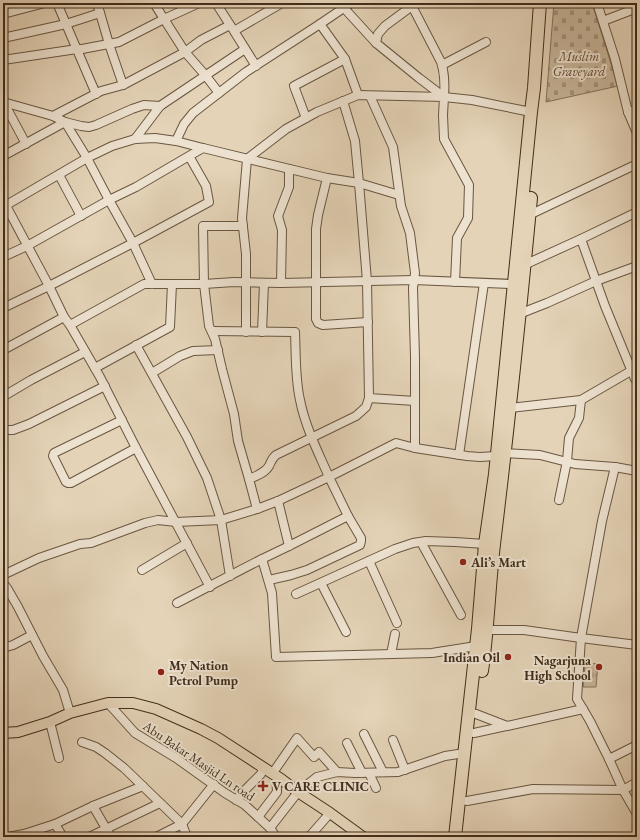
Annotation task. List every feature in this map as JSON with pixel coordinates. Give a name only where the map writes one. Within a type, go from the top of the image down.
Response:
[{"type":"highway","points":[[461,837],[474,733],[483,629],[494,546],[514,284],[534,88],[540,3]]},
{"type":"highway","points":[[454,837],[476,646],[483,629],[485,544],[494,474],[500,455],[510,408],[542,74],[547,3]]},
{"type":"main road","points":[[3,733],[18,732],[50,722],[70,713],[108,704],[133,703],[156,709],[218,738],[277,776],[363,837]]},
{"type":"street","points":[[3,14],[45,3]]},
{"type":"street","points":[[57,3],[96,94]]},
{"type":"street","points":[[97,3],[123,85]]},
{"type":"street","points":[[154,3],[185,52],[219,92]]},
{"type":"street","points":[[3,60],[82,49],[119,42],[199,3]]},
{"type":"street","points":[[216,3],[256,66]]},
{"type":"street","points":[[53,116],[101,91],[123,85],[185,52],[201,40],[232,28],[282,3]]},
{"type":"street","points":[[176,141],[184,124],[193,113],[219,92],[351,3]]},
{"type":"street","points":[[597,3],[615,59],[628,112],[637,133]]},
{"type":"street","points":[[376,43],[378,34],[385,26],[414,4],[442,65],[445,78],[443,115],[444,139],[469,185],[468,218],[458,238],[455,282]]},
{"type":"street","points":[[344,8],[376,43],[444,97]]},
{"type":"street","points":[[603,21],[637,8]]},
{"type":"street","points":[[3,38],[66,24],[100,13]]},
{"type":"street","points":[[320,24],[344,59],[358,95]]},
{"type":"street","points":[[442,65],[486,42]]},
{"type":"street","points":[[135,139],[160,106],[245,49]]},
{"type":"street","points":[[306,118],[294,86],[344,59]]},
{"type":"street","points":[[246,332],[246,254],[242,218],[247,159],[286,129],[317,112],[358,95],[444,97],[472,100],[531,112]]},
{"type":"street","points":[[370,96],[393,147],[401,206],[410,233],[415,273],[413,288],[415,448]]},
{"type":"street","points":[[249,479],[267,469],[272,459],[276,455],[356,416],[366,407],[369,398],[367,282],[359,183],[355,141],[343,101]]},
{"type":"street","points":[[3,102],[53,116],[65,122],[81,126],[96,125],[144,105],[160,106]]},
{"type":"street","points":[[3,102],[26,144]]},
{"type":"street","points":[[628,112],[637,110]]},
{"type":"street","points":[[3,156],[65,122]]},
{"type":"street","points":[[65,122],[87,158],[133,242],[152,284]]},
{"type":"street","points":[[210,587],[136,448],[105,386],[64,316],[4,204],[59,175],[87,158],[112,146],[135,139],[155,138],[176,141],[327,178],[359,183],[399,195]]},
{"type":"street","points":[[3,257],[27,246],[109,200],[136,187],[202,148]]},
{"type":"street","points":[[3,308],[49,286],[209,202],[206,186],[189,156]]},
{"type":"street","points":[[529,214],[637,164]]},
{"type":"street","points":[[281,283],[282,230],[278,216],[289,187],[289,169]]},
{"type":"street","points":[[59,175],[80,216]]},
{"type":"street","points":[[327,178],[316,228],[316,319],[318,323],[323,325],[368,322]]},
{"type":"street","points":[[524,265],[637,212]]},
{"type":"street","points":[[243,226],[203,226],[204,284],[209,326],[218,350],[234,414],[238,441],[257,509]]},
{"type":"street","points":[[581,239],[605,306],[634,369],[637,381]]},
{"type":"street","points":[[519,314],[596,281],[637,266]]},
{"type":"street","points":[[70,325],[144,284],[367,282],[414,280],[514,284]]},
{"type":"street","points":[[262,332],[264,283]]},
{"type":"street","points":[[459,455],[484,283]]},
{"type":"street","points":[[94,368],[170,327],[172,284]]},
{"type":"street","points":[[3,350],[64,316]]},
{"type":"street","points":[[212,331],[296,332],[297,377],[304,414],[312,438],[329,477],[348,516],[361,538],[360,545],[307,570],[269,580]]},
{"type":"street","points":[[136,345],[187,437],[207,478],[222,520],[230,576]]},
{"type":"street","points":[[152,373],[180,356],[193,351],[218,350]]},
{"type":"street","points":[[4,396],[85,352]]},
{"type":"street","points":[[510,408],[581,400],[634,369]]},
{"type":"street","points":[[3,430],[12,430],[28,424],[105,386]]},
{"type":"street","points":[[369,398],[415,401]]},
{"type":"street","points":[[559,500],[567,461],[569,438],[580,418],[581,400]]},
{"type":"street","points":[[122,420],[54,452],[52,456],[66,482],[71,483],[136,448]]},
{"type":"street","points":[[3,575],[39,558],[145,523],[158,520],[176,522],[222,520],[257,509],[278,501],[329,477],[396,443],[415,448],[480,457],[500,455],[540,455],[575,464],[615,467],[637,471]]},
{"type":"street","points":[[615,467],[602,521],[581,638],[577,699],[590,721],[623,790],[634,803],[637,814]]},
{"type":"street","points":[[278,501],[289,546]]},
{"type":"street","points":[[178,603],[348,516]]},
{"type":"street","points":[[296,594],[395,549],[413,543],[426,541],[485,544]]},
{"type":"street","points":[[421,542],[461,615]]},
{"type":"street","points":[[142,570],[187,543]]},
{"type":"street","points":[[262,559],[272,593],[276,657],[432,653],[476,646]]},
{"type":"street","points":[[368,561],[397,624]]},
{"type":"street","points":[[3,583],[18,607],[62,690],[70,713]]},
{"type":"street","points":[[322,583],[346,632]]},
{"type":"street","points":[[483,629],[524,630],[637,645]]},
{"type":"street","points":[[391,654],[395,634]]},
{"type":"street","points":[[3,648],[13,645],[32,635]]},
{"type":"street","name":"Abu Bakar Masjid Ln road","points":[[108,704],[135,733],[170,754],[245,805],[270,828],[276,837]]},
{"type":"street","points":[[474,733],[583,709]]},
{"type":"street","points":[[476,714],[507,726]]},
{"type":"street","points":[[50,722],[59,758]]},
{"type":"street","points":[[364,734],[383,772]]},
{"type":"street","points":[[258,817],[277,792],[277,776],[297,738],[314,757],[319,752],[337,772]]},
{"type":"street","points":[[393,740],[405,770]]},
{"type":"street","points":[[82,742],[96,747],[124,768],[182,824],[187,837]]},
{"type":"street","points":[[347,743],[376,788]]},
{"type":"street","points":[[609,759],[637,745]]},
{"type":"street","points":[[270,828],[298,792],[317,777],[337,772],[398,772],[445,756],[464,753]]},
{"type":"street","points":[[236,800],[261,774],[263,768]]},
{"type":"street","points":[[466,801],[533,789],[623,790],[637,782]]},
{"type":"street","points":[[156,837],[182,824],[214,784]]},
{"type":"street","points":[[8,837],[25,836],[56,824],[92,806],[143,786]]},
{"type":"street","points":[[90,837],[160,803]]},
{"type":"street","points":[[92,806],[111,837]]},
{"type":"street","points":[[309,837],[330,813]]},
{"type":"street","points":[[56,824],[63,837]]},
{"type":"green space","name":"Muslim Graveyard","points":[[554,3],[592,3],[618,86],[546,102]]},
{"type":"green space","points":[[585,663],[598,664],[596,687],[583,687]]},
{"type":"place","name":"Ali’s Mart","points":[[463,562]]},
{"type":"place","name":"Indian Oil","points":[[508,657]]},
{"type":"place","name":"Nagarjuna High School","points":[[599,667]]},
{"type":"place","name":"My Nation Petrol Pump","points":[[161,672]]},
{"type":"place","name":"V CARE CLINIC","points":[[263,786]]}]
